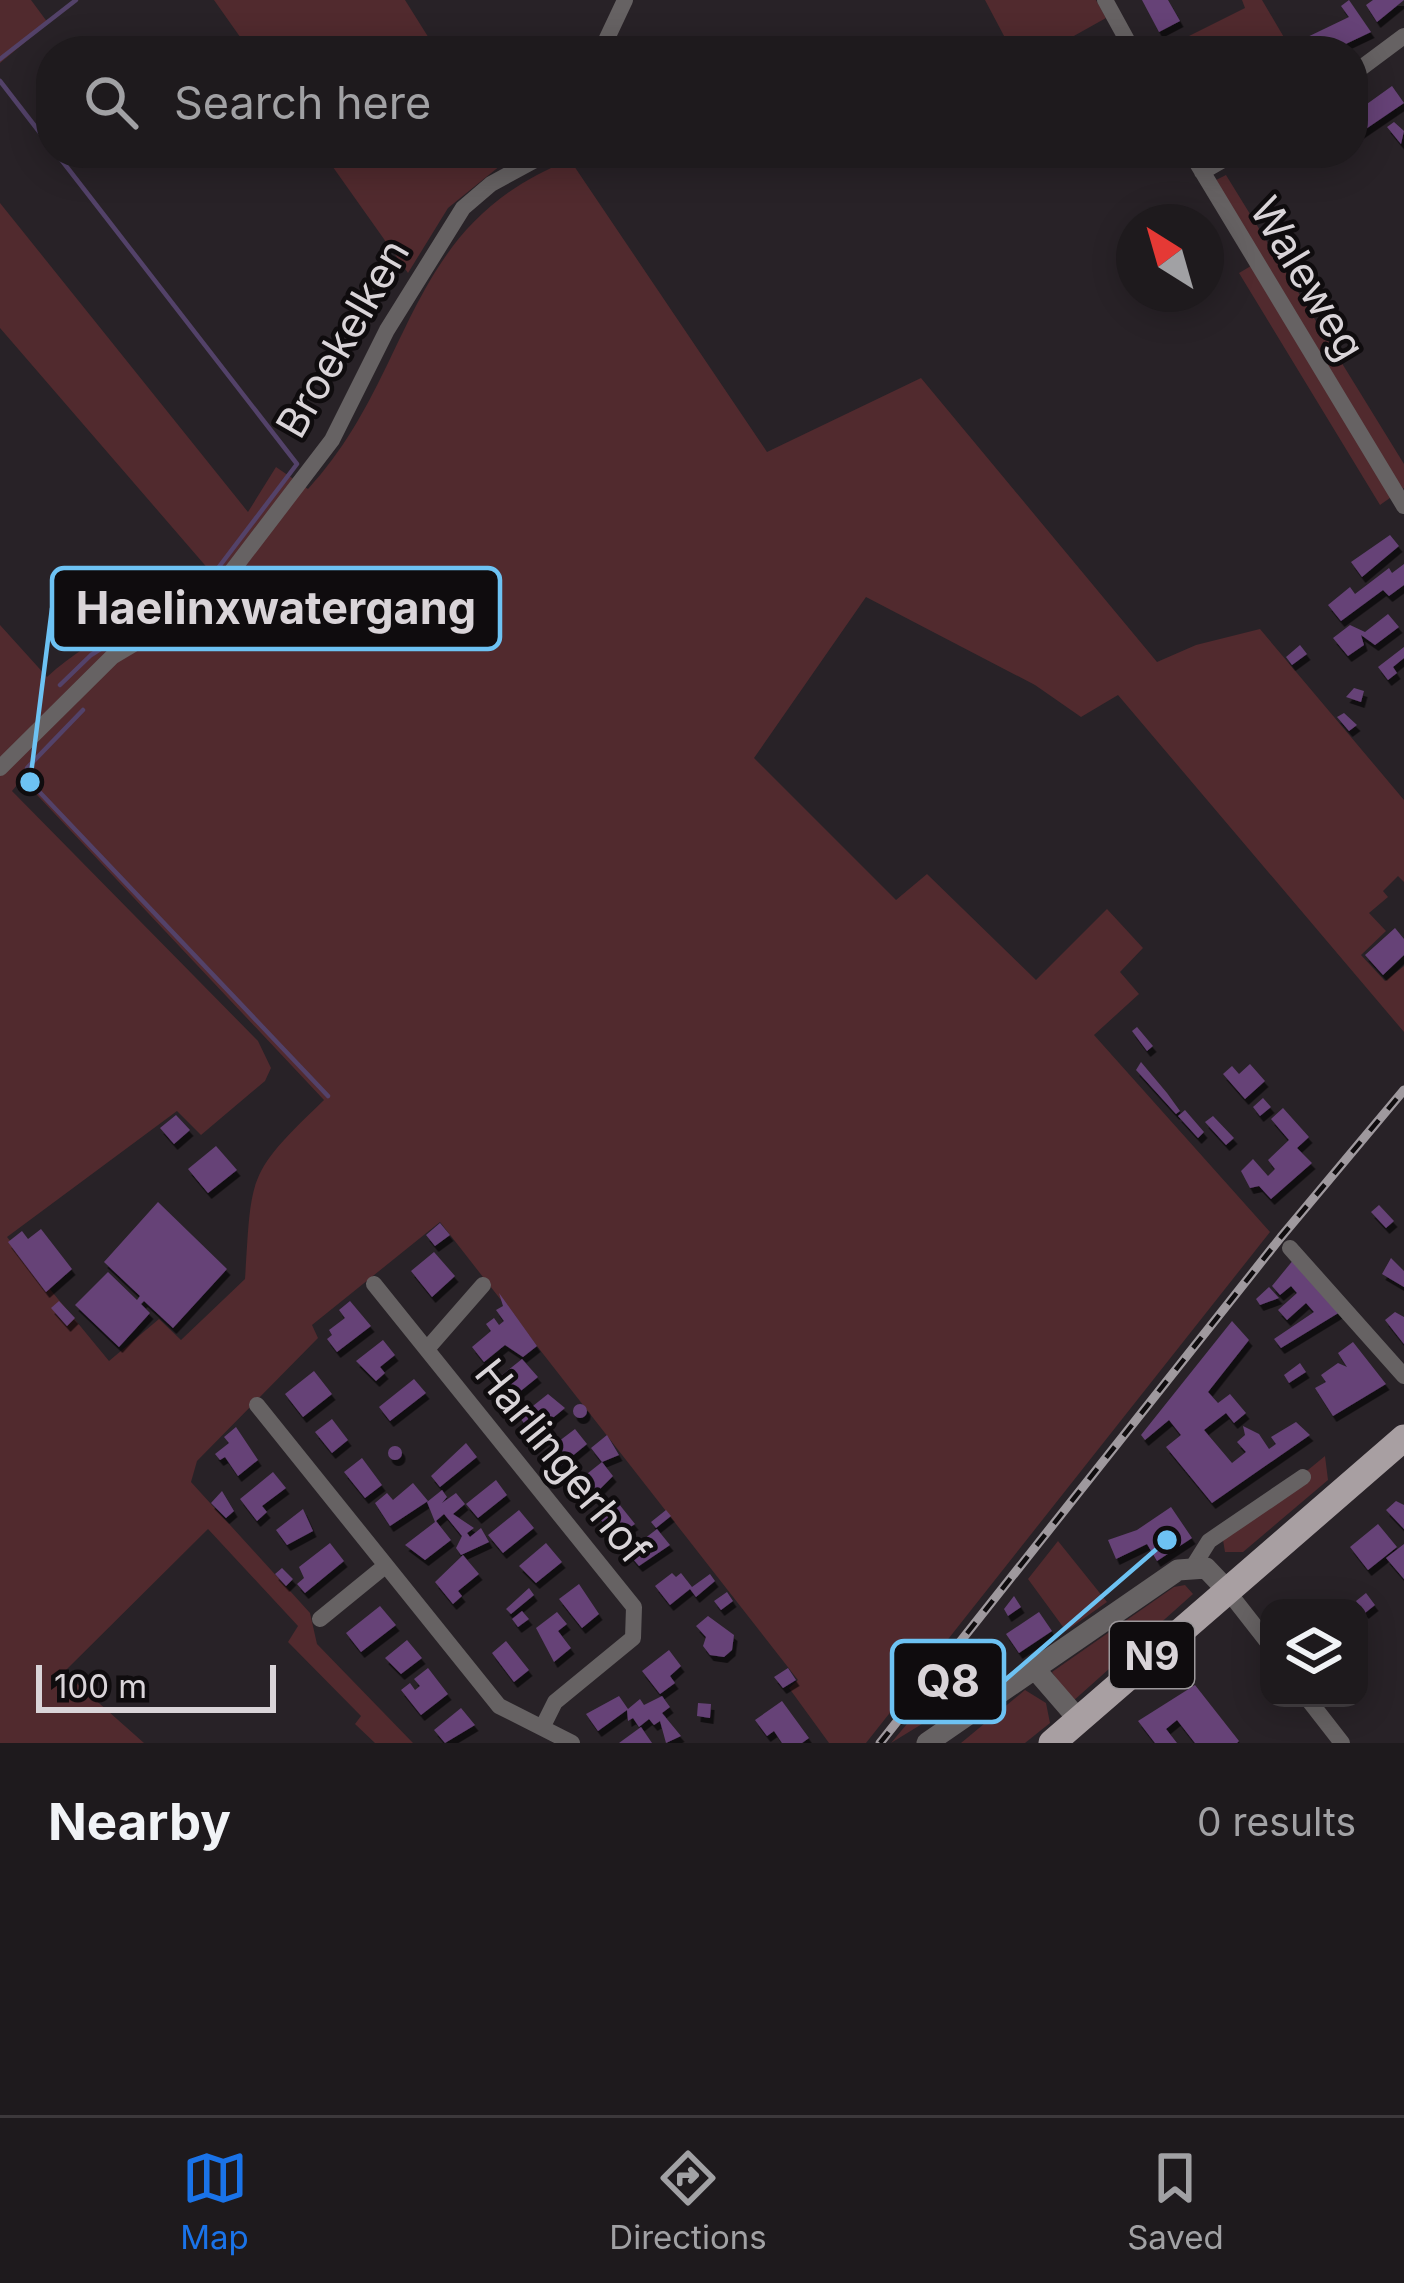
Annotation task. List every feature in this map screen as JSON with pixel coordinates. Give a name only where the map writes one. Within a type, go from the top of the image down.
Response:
[{"type":"main road","name":"N9","points":[[1052,1743],[1404,1438]]},
{"type":"street","points":[[609,36],[625,0]]},
{"type":"street","points":[[1105,0],[1125,36]]},
{"type":"street","points":[[1368,63],[1404,36]]},
{"type":"street","name":"Broekelken","points":[[0,768],[112,657],[196,607],[225,580],[332,440],[386,330],[463,208],[491,184],[520,168]]},
{"type":"street","name":"Waleweg","points":[[1200,168],[1403,502]]},
{"type":"street","points":[[1202,172],[1209,168]]},
{"type":"street","points":[[1290,1247],[1404,1376]]},
{"type":"street","name":"Harlingerhof","points":[[374,1284],[634,1607],[633,1638],[555,1702],[543,1726]]},
{"type":"street","name":"Harlingerhof","points":[[427,1349],[483,1286]]},
{"type":"street","points":[[256,1405],[500,1706],[572,1743]]},
{"type":"street","points":[[927,1743],[1165,1577],[1194,1565],[1209,1541],[1303,1477]]},
{"type":"street","points":[[1194,1565],[1206,1568],[1260,1632]]},
{"type":"street","points":[[320,1619],[385,1566]]},
{"type":"street","points":[[1034,1668],[1079,1720]]},
{"type":"street","points":[[1314,1707],[1342,1743]]},
{"type":"shaded area","points":[[0,0],[31,0],[48,23],[0,63]]},
{"type":"shaded area","points":[[214,0],[405,0],[428,36],[239,36]]},
{"type":"shaded area","points":[[985,0],[1096,0],[1106,18],[1074,36],[1004,36]]},
{"type":"shaded area","points":[[1242,0],[1262,0],[1283,36],[1189,36],[1245,8]]},
{"type":"shaded area","points":[[334,168],[497,168],[448,208],[408,273]]},
{"type":"shaded area","points":[[554,168],[575,168],[767,452],[921,378],[1157,662],[1196,645],[1260,629],[1404,800],[1404,882],[1398,876],[1383,891],[1388,897],[1369,913],[1386,931],[1361,955],[1385,981],[1404,966],[1404,1032],[1118,695],[1081,717],[1035,685],[866,597],[754,758],[896,900],[927,874],[1036,980],[1107,909],[1143,948],[1120,972],[1139,994],[1094,1035],[1270,1232],[866,1743],[829,1743],[789,1688],[798,1680],[440,1222],[312,1325],[318,1338],[197,1461],[191,1482],[310,1613],[317,1644],[413,1743],[375,1743],[355,1724],[361,1716],[288,1642],[298,1626],[208,1529],[64,1672],[144,1743],[0,1743],[0,625],[47,677],[86,647],[210,571],[0,328],[0,203],[248,512],[276,467],[308,489],[343,444],[416,305],[473,222],[515,188]],"holes":[[[22,779],[324,1100],[280,1145],[258,1178],[253,1196],[245,1279],[181,1340],[159,1319],[109,1361],[7,1237],[177,1111],[201,1135],[265,1081],[271,1068],[258,1041],[12,791]]]},
{"type":"shaded area","points":[[1226,175],[1404,464],[1404,488],[1380,505],[1239,273],[1261,260],[1216,180]]},
{"type":"shaded area","points":[[1325,1456],[1328,1480],[1243,1552],[1225,1552],[1223,1540]]},
{"type":"shaded area","points":[[1058,1541],[1107,1602],[1066,1631],[1028,1579]]},
{"type":"shaded area","points":[[1185,1585],[1193,1594],[1072,1702],[1052,1672],[1174,1587]]},
{"type":"shaded area","points":[[979,1638],[1005,1673],[891,1743]]},
{"type":"shaded area","points":[[1025,1690],[1046,1703],[1050,1723],[1025,1743],[961,1743]]},
{"type":"building","points":[[1142,0],[1168,0],[1180,21],[1159,32]]},
{"type":"building","points":[[1349,0],[1371,32],[1309,36],[1349,17],[1341,6]]},
{"type":"building","points":[[1373,0],[1404,0],[1377,22],[1366,5]]},
{"type":"building","points":[[1392,86],[1404,103],[1368,128],[1368,103]]},
{"type":"building","points":[[1394,122],[1404,131],[1401,144],[1387,127]]},
{"type":"building","points":[[1390,535],[1399,546],[1362,577],[1351,562]]},
{"type":"building","points":[[1404,564],[1404,585],[1389,596],[1383,590],[1341,621],[1328,605],[1350,587],[1355,594],[1389,568],[1392,573]]},
{"type":"building","points":[[1388,614],[1399,627],[1375,645],[1361,635],[1364,645],[1348,656],[1333,638],[1350,625],[1365,632]]},
{"type":"building","points":[[1300,645],[1307,654],[1292,665],[1286,657]]},
{"type":"building","points":[[1404,647],[1404,658],[1393,667],[1397,673],[1388,680],[1378,667]]},
{"type":"building","points":[[1354,688],[1364,691],[1361,702],[1346,697]]},
{"type":"building","points":[[1344,713],[1357,725],[1349,731],[1337,717]]},
{"type":"building","points":[[1395,928],[1404,939],[1404,955],[1383,975],[1365,955]]},
{"type":"building","points":[[1137,1027],[1153,1046],[1147,1051],[1132,1031]]},
{"type":"building","points":[[1141,1062],[1180,1111],[1176,1114],[1136,1070]]},
{"type":"building","points":[[1250,1064],[1265,1081],[1245,1099],[1223,1074],[1232,1066],[1239,1074]]},
{"type":"building","points":[[1263,1098],[1271,1107],[1260,1116],[1253,1107]]},
{"type":"building","points":[[1283,1108],[1309,1137],[1297,1148],[1312,1163],[1271,1199],[1259,1186],[1250,1188],[1241,1171],[1253,1159],[1268,1176],[1275,1169],[1268,1160],[1289,1140],[1271,1119]]},
{"type":"building","points":[[1185,1110],[1204,1132],[1198,1138],[1178,1116]]},
{"type":"building","points":[[176,1115],[190,1130],[174,1144],[160,1128]]},
{"type":"building","points":[[1213,1116],[1234,1138],[1226,1145],[1205,1122]]},
{"type":"building","points":[[216,1146],[237,1170],[208,1193],[188,1169]]},
{"type":"building","points":[[158,1202],[227,1269],[173,1328],[144,1301],[141,1304],[150,1313],[119,1347],[75,1305],[108,1272],[137,1300],[140,1296],[104,1262]]},
{"type":"building","points":[[1379,1205],[1394,1221],[1386,1228],[1371,1212]]},
{"type":"building","points":[[440,1223],[450,1235],[435,1246],[426,1235]]},
{"type":"building","points":[[41,1229],[72,1269],[46,1292],[8,1242],[22,1231],[28,1239]]},
{"type":"building","points":[[434,1252],[455,1276],[432,1297],[411,1271]]},
{"type":"building","points":[[1391,1258],[1404,1271],[1404,1287],[1382,1274]]},
{"type":"building","points":[[1294,1259],[1340,1312],[1281,1348],[1274,1339],[1314,1312],[1306,1303],[1287,1320],[1278,1310],[1297,1293],[1291,1286],[1280,1295],[1272,1286]]},
{"type":"building","points":[[1269,1287],[1279,1298],[1260,1305],[1256,1299]]},
{"type":"building","points":[[499,1293],[537,1346],[523,1357],[505,1345],[484,1362],[472,1347],[491,1331],[486,1324],[494,1318],[499,1325],[504,1321],[496,1310],[503,1306]]},
{"type":"building","points":[[59,1301],[75,1318],[67,1326],[51,1308]]},
{"type":"building","points":[[350,1301],[371,1326],[337,1352],[327,1339],[332,1335],[329,1330],[345,1318],[339,1310]]},
{"type":"building","points":[[1395,1312],[1404,1317],[1404,1344],[1385,1320]]},
{"type":"building","points":[[1232,1321],[1249,1340],[1208,1392],[1218,1403],[1230,1394],[1246,1413],[1234,1423],[1226,1413],[1204,1430],[1232,1463],[1246,1452],[1237,1442],[1245,1435],[1243,1426],[1259,1434],[1269,1449],[1276,1444],[1271,1437],[1296,1422],[1310,1435],[1212,1503],[1166,1447],[1181,1435],[1169,1420],[1145,1440],[1141,1435]]},
{"type":"building","points":[[383,1340],[395,1355],[380,1367],[385,1373],[376,1381],[356,1361]]},
{"type":"building","points":[[1353,1342],[1386,1384],[1333,1416],[1315,1388],[1326,1382],[1321,1375],[1338,1363],[1347,1367],[1338,1353]]},
{"type":"building","points":[[522,1359],[538,1377],[507,1402],[492,1383]]},
{"type":"building","points":[[1300,1363],[1306,1372],[1289,1383],[1284,1375]]},
{"type":"building","points":[[314,1371],[332,1394],[303,1417],[285,1394]]},
{"type":"building","points":[[414,1379],[426,1393],[390,1421],[379,1407]]},
{"type":"building","points":[[548,1394],[565,1408],[533,1434],[519,1417]]},
{"type":"building","points":[[580,1404],[587,1411],[580,1418],[573,1411]]},
{"type":"building","points":[[332,1419],[348,1440],[332,1453],[315,1432]]},
{"type":"building","points":[[236,1427],[258,1460],[238,1476],[225,1457],[220,1460],[215,1454],[229,1443],[224,1437]]},
{"type":"building","points":[[575,1429],[587,1444],[559,1467],[546,1451]]},
{"type":"building","points":[[607,1435],[619,1455],[602,1462],[591,1448]]},
{"type":"building","points":[[466,1443],[477,1457],[440,1487],[431,1476]]},
{"type":"building","points":[[395,1446],[402,1453],[395,1460],[388,1453]]},
{"type":"building","points":[[362,1458],[382,1485],[365,1498],[344,1472]]},
{"type":"building","points":[[602,1462],[613,1476],[587,1502],[573,1485]]},
{"type":"building","points":[[273,1472],[286,1488],[262,1506],[267,1512],[257,1521],[240,1499]]},
{"type":"building","points":[[496,1480],[507,1495],[478,1518],[466,1504]]},
{"type":"building","points":[[413,1483],[428,1501],[390,1526],[375,1503],[387,1493],[393,1500]]},
{"type":"building","points":[[442,1490],[447,1497],[442,1503],[456,1493],[465,1504],[453,1514],[474,1528],[467,1533],[470,1537],[481,1528],[489,1542],[461,1555],[456,1548],[462,1536],[444,1514],[436,1521],[451,1540],[425,1560],[405,1545],[435,1522],[427,1502]]},
{"type":"building","points":[[222,1491],[234,1511],[226,1518],[211,1503]]},
{"type":"building","points":[[1396,1501],[1404,1505],[1404,1529],[1386,1510]]},
{"type":"building","points":[[619,1504],[635,1524],[615,1537],[600,1519]]},
{"type":"building","points":[[1171,1507],[1192,1538],[1157,1561],[1147,1544],[1116,1559],[1108,1540],[1137,1530]]},
{"type":"building","points":[[303,1509],[313,1531],[287,1545],[276,1530]]},
{"type":"building","points":[[519,1510],[534,1528],[503,1553],[488,1535]]},
{"type":"building","points":[[666,1510],[671,1516],[656,1528],[651,1522]]},
{"type":"building","points":[[1378,1524],[1397,1547],[1368,1570],[1350,1547]]},
{"type":"building","points":[[657,1529],[670,1545],[639,1566],[627,1552]]},
{"type":"building","points":[[330,1543],[344,1561],[305,1593],[297,1584],[304,1578],[299,1567]]},
{"type":"building","points":[[546,1543],[562,1562],[536,1583],[519,1566]]},
{"type":"building","points":[[1404,1544],[1404,1579],[1386,1558]]},
{"type":"building","points":[[463,1555],[479,1574],[458,1591],[462,1596],[453,1604],[435,1582]]},
{"type":"building","points":[[282,1568],[293,1579],[286,1586],[275,1574]]},
{"type":"building","points":[[672,1573],[676,1577],[681,1573],[692,1587],[710,1574],[715,1581],[696,1597],[690,1589],[670,1605],[655,1586]]},
{"type":"building","points":[[579,1584],[599,1614],[582,1628],[559,1599]]},
{"type":"building","points":[[529,1588],[534,1595],[511,1614],[506,1609]]},
{"type":"building","points":[[727,1592],[733,1601],[721,1610],[714,1601]]},
{"type":"building","points":[[1014,1596],[1021,1607],[1008,1616],[1004,1609]]},
{"type":"building","points":[[380,1606],[396,1625],[361,1652],[346,1633]]},
{"type":"building","points":[[522,1611],[529,1619],[518,1627],[512,1619]]},
{"type":"building","points":[[557,1612],[567,1624],[558,1631],[571,1648],[554,1662],[536,1628]]},
{"type":"building","points":[[1039,1612],[1052,1631],[1019,1653],[1006,1634]]},
{"type":"building","points":[[708,1616],[734,1635],[732,1650],[724,1657],[710,1655],[703,1646],[706,1637],[696,1626]]},
{"type":"building","points":[[407,1640],[422,1658],[401,1674],[385,1658]]},
{"type":"building","points":[[506,1641],[529,1670],[514,1682],[492,1653]]},
{"type":"building","points":[[669,1650],[681,1666],[670,1676],[675,1683],[660,1694],[642,1671]]},
{"type":"building","points":[[428,1668],[448,1694],[421,1715],[401,1690],[410,1683],[415,1690],[420,1686],[414,1679]]},
{"type":"building","points":[[788,1668],[796,1680],[783,1688],[774,1677]]},
{"type":"building","points":[[1195,1685],[1237,1743],[1195,1743],[1177,1720],[1166,1729],[1177,1743],[1155,1743],[1138,1721]]},
{"type":"building","points":[[619,1696],[628,1709],[640,1699],[644,1705],[662,1696],[670,1707],[662,1713],[681,1736],[666,1743],[660,1721],[654,1725],[649,1719],[639,1727],[633,1718],[628,1721],[627,1710],[598,1731],[586,1714]]},
{"type":"building","points":[[782,1701],[809,1738],[802,1743],[782,1743],[774,1731],[767,1736],[755,1720]]},
{"type":"building","points":[[698,1703],[711,1704],[710,1718],[697,1716]]},
{"type":"building","points":[[461,1708],[475,1725],[445,1743],[434,1730]]},
{"type":"building","points":[[641,1727],[652,1743],[619,1743]]},
{"type":"waterway","points":[[0,59],[76,0]]},
{"type":"waterway","points":[[0,81],[36,128]]},
{"type":"waterway","points":[[60,685],[91,655],[209,580],[297,464],[68,168]]},
{"type":"waterway","points":[[83,710],[27,768],[30,782],[328,1096]]},
{"type":"railway","points":[[880,1743],[1281,1237],[1404,1090]]},
{"type":"place","name":"Haelinxwatergang","points":[[30,782]]},
{"type":"place","name":"Q8","points":[[1167,1540]]}]
